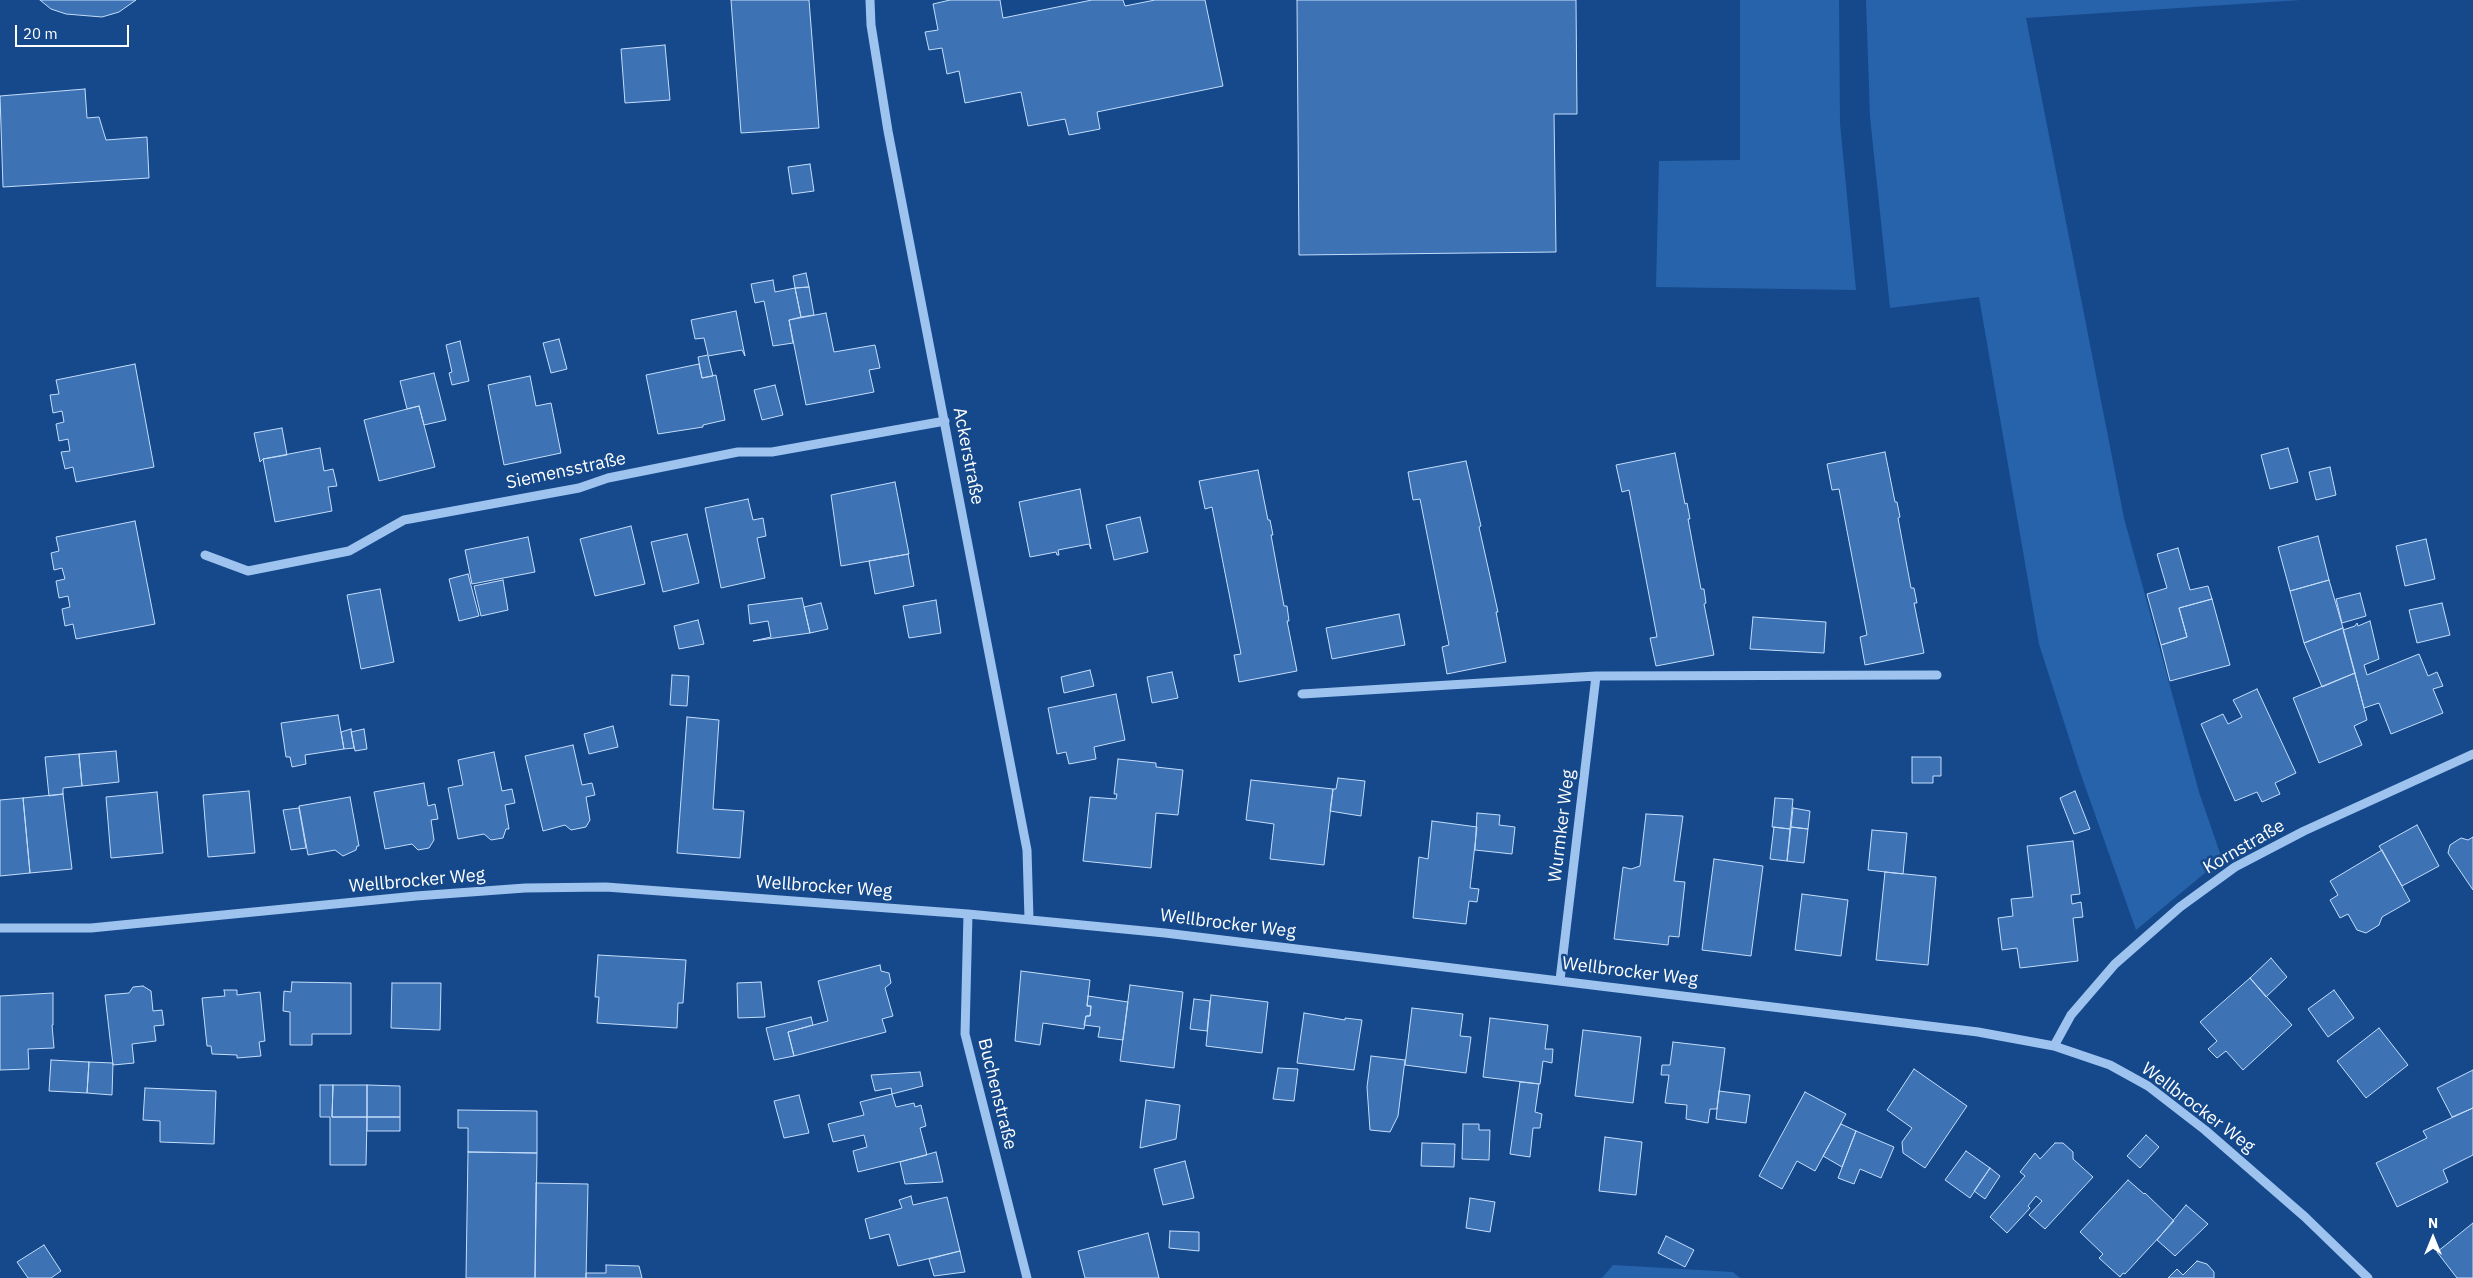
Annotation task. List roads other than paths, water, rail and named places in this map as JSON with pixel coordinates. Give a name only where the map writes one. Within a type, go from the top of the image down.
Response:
[{"type":"street","name":"Ackerstraße","points":[[870,0],[871,25],[888,131],[1027,850],[1029,919]]},
{"type":"street","name":"Siemensstraße","points":[[205,554],[248,571],[350,551],[404,520],[579,488],[608,478],[738,452],[772,452],[945,421]]},
{"type":"street","points":[[1302,694],[1596,676],[1938,675]]},
{"type":"street","name":"Wurmker Weg","points":[[1560,980],[1596,676]]},
{"type":"street","name":"Kornstraße","points":[[2054,1046],[2071,1015],[2115,964],[2180,907],[2235,867],[2304,831],[2473,754]]},
{"type":"street","name":"Wellbrocker Weg","points":[[0,928],[92,928],[416,896],[543,888],[606,887],[1029,919],[1560,980],[1978,1032],[2054,1046],[2110,1065],[2148,1086],[2205,1130],[2277,1192],[2368,1278]]},
{"type":"street","name":"Buchenstraße","points":[[968,914],[965,1034],[1027,1278]]}]
